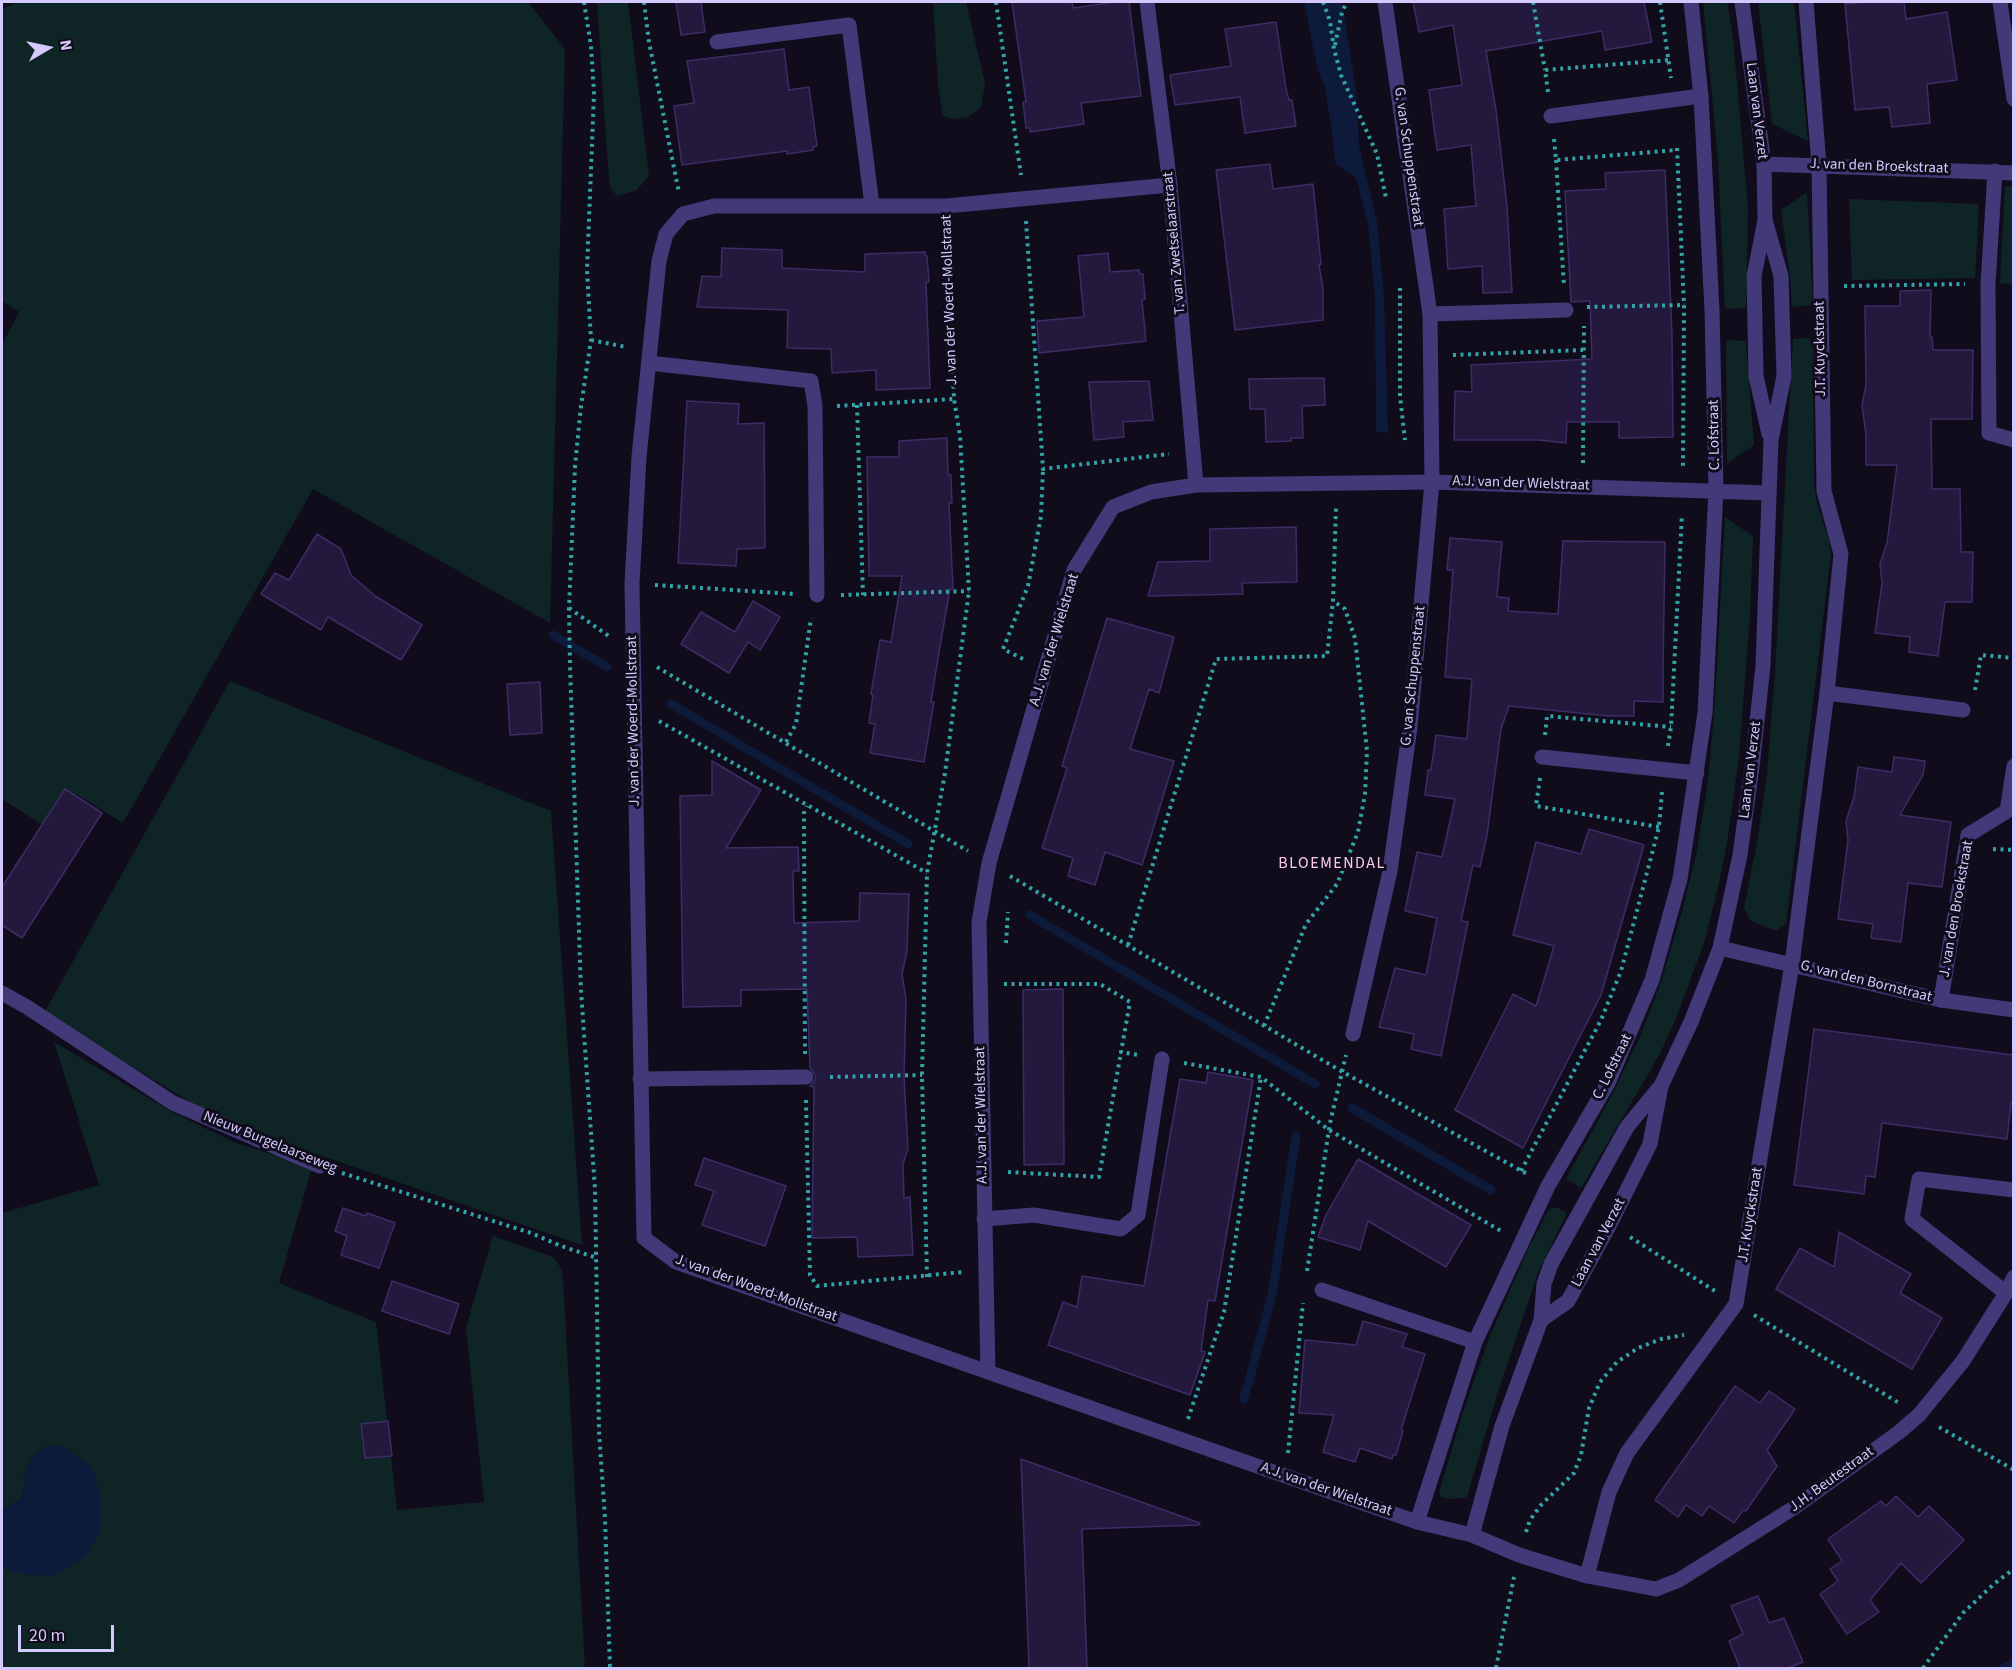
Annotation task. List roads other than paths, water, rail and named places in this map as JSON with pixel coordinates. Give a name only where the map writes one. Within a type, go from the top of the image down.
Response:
[{"type":"street","name":"T. van Zwetselaarstraat","points":[[1147,2],[1170,185],[1196,485]]},
{"type":"street","name":"G. van Schuppenstraat","points":[[1353,1034],[1390,871],[1409,738],[1432,482],[1430,314],[1385,2]]},
{"type":"street","name":"C. Lofstraat","points":[[1417,1522],[1475,1342],[1548,1186],[1608,1083],[1652,980],[1680,879],[1705,713],[1716,489],[1712,310],[1701,96],[1691,2]]},
{"type":"street","name":"Laan van Verzet","points":[[1742,2],[1764,164],[1765,220],[1754,276],[1756,376],[1771,440]]},
{"type":"street","name":"J.T. Kuyckstraat","points":[[1587,1576],[1609,1492],[1626,1453],[1736,1304],[1792,963],[1827,693],[1840,554],[1824,491],[1819,165],[1806,2]]},
{"type":"street","points":[[2000,2],[2013,99]]},
{"type":"street","points":[[717,42],[849,25],[872,206]]},
{"type":"street","points":[[1551,116],[1701,96]]},
{"type":"street","name":"J. van den Broekstraat","points":[[1764,164],[2013,173]]},
{"type":"street","points":[[1995,171],[1988,284],[1989,433],[2013,440]]},
{"type":"street","name":"J. van der Woerd-Mollstraat","points":[[988,1372],[676,1262],[644,1238],[632,584],[639,458],[659,261],[666,234],[683,214],[714,206],[946,206],[1170,185]]},
{"type":"street","name":"Laan van Verzet","points":[[1541,1320],[1568,1301],[1650,1144],[1661,1086],[1691,1022],[1720,948],[1740,855],[1763,666],[1771,440],[1784,376],[1781,276],[1765,220]]},
{"type":"street","points":[[1430,314],[1566,310]]},
{"type":"street","points":[[649,363],[811,381],[815,406],[817,595]]},
{"type":"street","name":"A.J. van der Wielstraat","points":[[1472,1535],[1417,1522],[988,1372],[979,922],[989,863],[1074,570],[1113,507],[1151,492],[1196,485],[1432,482],[1716,489],[1769,493]]},
{"type":"street","points":[[1827,693],[1963,710]]},
{"type":"street","points":[[1542,757],[1697,773]]},
{"type":"street","name":"J. van den Broekstraat","points":[[1941,1000],[1968,835],[2007,811],[2013,766]]},
{"type":"street","name":"G. van den Bornstraat","points":[[1720,948],[1792,963],[1941,1000],[2013,1010]]},
{"type":"street","name":"Nieuw Burgelaarseweg","points":[[2,993],[173,1103],[320,1166]]},
{"type":"street","points":[[984,1219],[1034,1215],[1121,1228],[1138,1215],[1162,1059]]},
{"type":"street","points":[[640,1079],[806,1077]]},
{"type":"street","name":"Laan van Verzet","points":[[1472,1535],[1502,1426],[1541,1320],[1544,1284],[1551,1264],[1626,1127],[1661,1086]]},
{"type":"street","points":[[2006,1293],[1912,1219],[1919,1179],[2013,1190]]},
{"type":"street","name":"J.H. Beutestraat","points":[[1587,1576],[1656,1589],[1679,1580],[1795,1508],[1898,1433],[1919,1414],[1964,1361],[2006,1293],[2013,1276]]},
{"type":"street","points":[[1322,1290],[1475,1342]]},
{"type":"street","points":[[1472,1535],[1519,1555],[1587,1576]]},
{"type":"water","points":[[1304,2],[1342,2],[1356,90],[1359,145],[1377,222],[1384,297],[1388,433],[1376,432],[1375,297],[1368,224],[1356,178],[1335,163],[1325,87],[1318,71]]},
{"type":"water","points":[[46,1446],[63,1446],[92,1467],[101,1498],[101,1530],[85,1557],[54,1576],[29,1575],[10,1571],[2,1564],[2,1511],[9,1505],[20,1501],[25,1486],[23,1477],[32,1458]]},
{"type":"waterway","points":[[553,635],[607,667]]},
{"type":"waterway","points":[[671,704],[908,844]]},
{"type":"waterway","points":[[1030,915],[1315,1084]]},
{"type":"waterway","points":[[1352,1108],[1491,1190]]},
{"type":"waterway","points":[[1244,1399],[1272,1295],[1296,1136]]},
{"type":"waterway","points":[[2004,1668],[2014,1663]]},
{"type":"district","name":"BLOEMENDAL","points":[[1332,864]]}]
